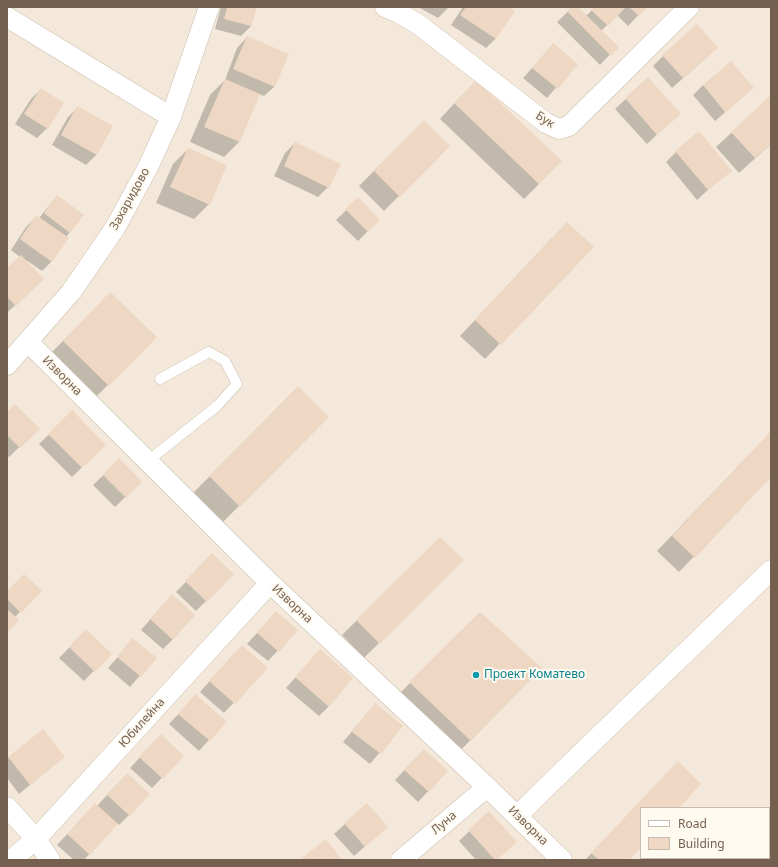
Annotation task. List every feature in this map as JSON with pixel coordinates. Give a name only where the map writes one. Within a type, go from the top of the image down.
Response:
[{"type":"street","name":"Захаридово","points":[[7,365],[72,292],[114,228],[148,167],[171,117],[209,7]]},
{"type":"street","name":"Бук","points":[[385,7],[418,24],[546,123],[559,129],[569,126],[689,7]]},
{"type":"street","points":[[7,16],[171,117]]},
{"type":"street","name":"Изворна","points":[[28,342],[270,583],[487,787],[562,860]]},
{"type":"street","points":[[517,816],[610,723],[669,670],[771,570]]},
{"type":"street","name":"Юбилейна","points":[[11,860],[36,839],[270,583]]},
{"type":"street","name":"Луна","points":[[401,860],[487,787]]},
{"type":"street","points":[[7,807],[36,839],[50,860]]},
{"type":"lane","points":[[148,461],[217,406],[237,384],[225,362],[209,352],[160,379]]},
{"type":"shaded area","points":[[7,7],[771,7],[771,860],[7,860]]},
{"type":"building","points":[[227,7],[257,7],[251,26],[224,19]]},
{"type":"building","points":[[466,7],[508,7],[515,11],[496,39],[460,15]]},
{"type":"building","points":[[571,7],[578,7],[619,47],[611,56],[567,11]]},
{"type":"building","points":[[593,7],[625,8],[608,26],[591,10]]},
{"type":"building","points":[[629,7],[648,7],[639,16]]},
{"type":"building","points":[[697,24],[718,48],[683,78],[662,55]]},
{"type":"building","points":[[247,36],[289,54],[275,87],[233,69]]},
{"type":"building","points":[[553,43],[578,64],[558,89],[532,68]]},
{"type":"building","points":[[731,61],[754,88],[725,112],[703,85]]},
{"type":"building","points":[[648,77],[681,114],[657,135],[625,98]]},
{"type":"building","points":[[225,79],[260,94],[240,142],[204,127]]},
{"type":"building","points":[[476,80],[562,161],[539,184],[454,103]]},
{"type":"building","points":[[41,88],[64,103],[48,129],[24,114]]},
{"type":"building","points":[[770,96],[771,144],[755,158],[731,132]]},
{"type":"building","points":[[77,106],[113,126],[97,155],[61,135]]},
{"type":"building","points":[[424,120],[450,146],[400,197],[374,171]]},
{"type":"building","points":[[699,131],[732,171],[708,190],[675,151]]},
{"type":"building","points":[[295,142],[341,164],[329,188],[284,166]]},
{"type":"building","points":[[188,148],[227,165],[210,205],[170,187]]},
{"type":"building","points":[[57,195],[84,215],[70,233],[44,213]]},
{"type":"building","points":[[358,197],[380,220],[368,232],[345,209]]},
{"type":"building","points":[[36,215],[69,238],[52,262],[20,239]]},
{"type":"building","points":[[567,222],[594,247],[501,345],[475,320]]},
{"type":"building","points":[[21,255],[44,279],[16,306],[7,297],[7,268]]},
{"type":"building","points":[[110,292],[157,337],[109,386],[63,341]]},
{"type":"building","points":[[298,386],[329,417],[240,507],[209,476]]},
{"type":"building","points":[[15,404],[40,429],[20,448],[7,435],[7,412]]},
{"type":"building","points":[[72,410],[106,445],[82,468],[48,434]]},
{"type":"building","points":[[771,431],[771,477],[695,558],[672,536]]},
{"type":"building","points":[[119,458],[142,482],[126,498],[103,475]]},
{"type":"building","points":[[440,537],[464,560],[380,644],[356,620]]},
{"type":"building","points":[[212,553],[234,574],[207,602],[185,581]]},
{"type":"building","points":[[24,574],[42,591],[21,613],[7,599],[7,591]]},
{"type":"building","points":[[172,594],[195,615],[173,640],[150,619]]},
{"type":"building","points":[[7,609],[19,620],[7,633]]},
{"type":"building","points":[[276,611],[298,630],[279,652],[257,633]]},
{"type":"building","name":"Проект Коматево","points":[[480,612],[542,668],[471,741],[409,682]]},
{"type":"building","points":[[86,629],[112,654],[95,672],[69,647]]},
{"type":"building","points":[[132,638],[157,658],[141,677],[117,657]]},
{"type":"building","points":[[242,645],[268,668],[235,704],[209,681]]},
{"type":"building","points":[[320,649],[353,678],[329,707],[295,677]]},
{"type":"building","points":[[195,694],[227,722],[210,741],[178,714]]},
{"type":"building","points":[[375,703],[403,726],[381,754],[352,732]]},
{"type":"building","points":[[43,729],[65,757],[30,785],[8,757]]},
{"type":"building","points":[[161,734],[184,756],[163,779],[139,757]]},
{"type":"building","points":[[424,749],[448,771],[429,792],[404,770]]},
{"type":"building","points":[[678,761],[701,784],[680,807],[640,807],[640,849],[629,860],[599,860],[591,853]]},
{"type":"building","points":[[127,773],[150,794],[130,816],[107,795]]},
{"type":"building","points":[[95,803],[118,824],[90,855],[67,834]]},
{"type":"building","points":[[367,803],[388,827],[365,847],[344,823]]},
{"type":"building","points":[[489,811],[517,842],[497,860],[495,860],[468,830]]},
{"type":"building","points":[[326,839],[342,860],[304,860],[302,858]]},
{"type":"place","name":"Проект Коматево","points":[[476,675]]}]
